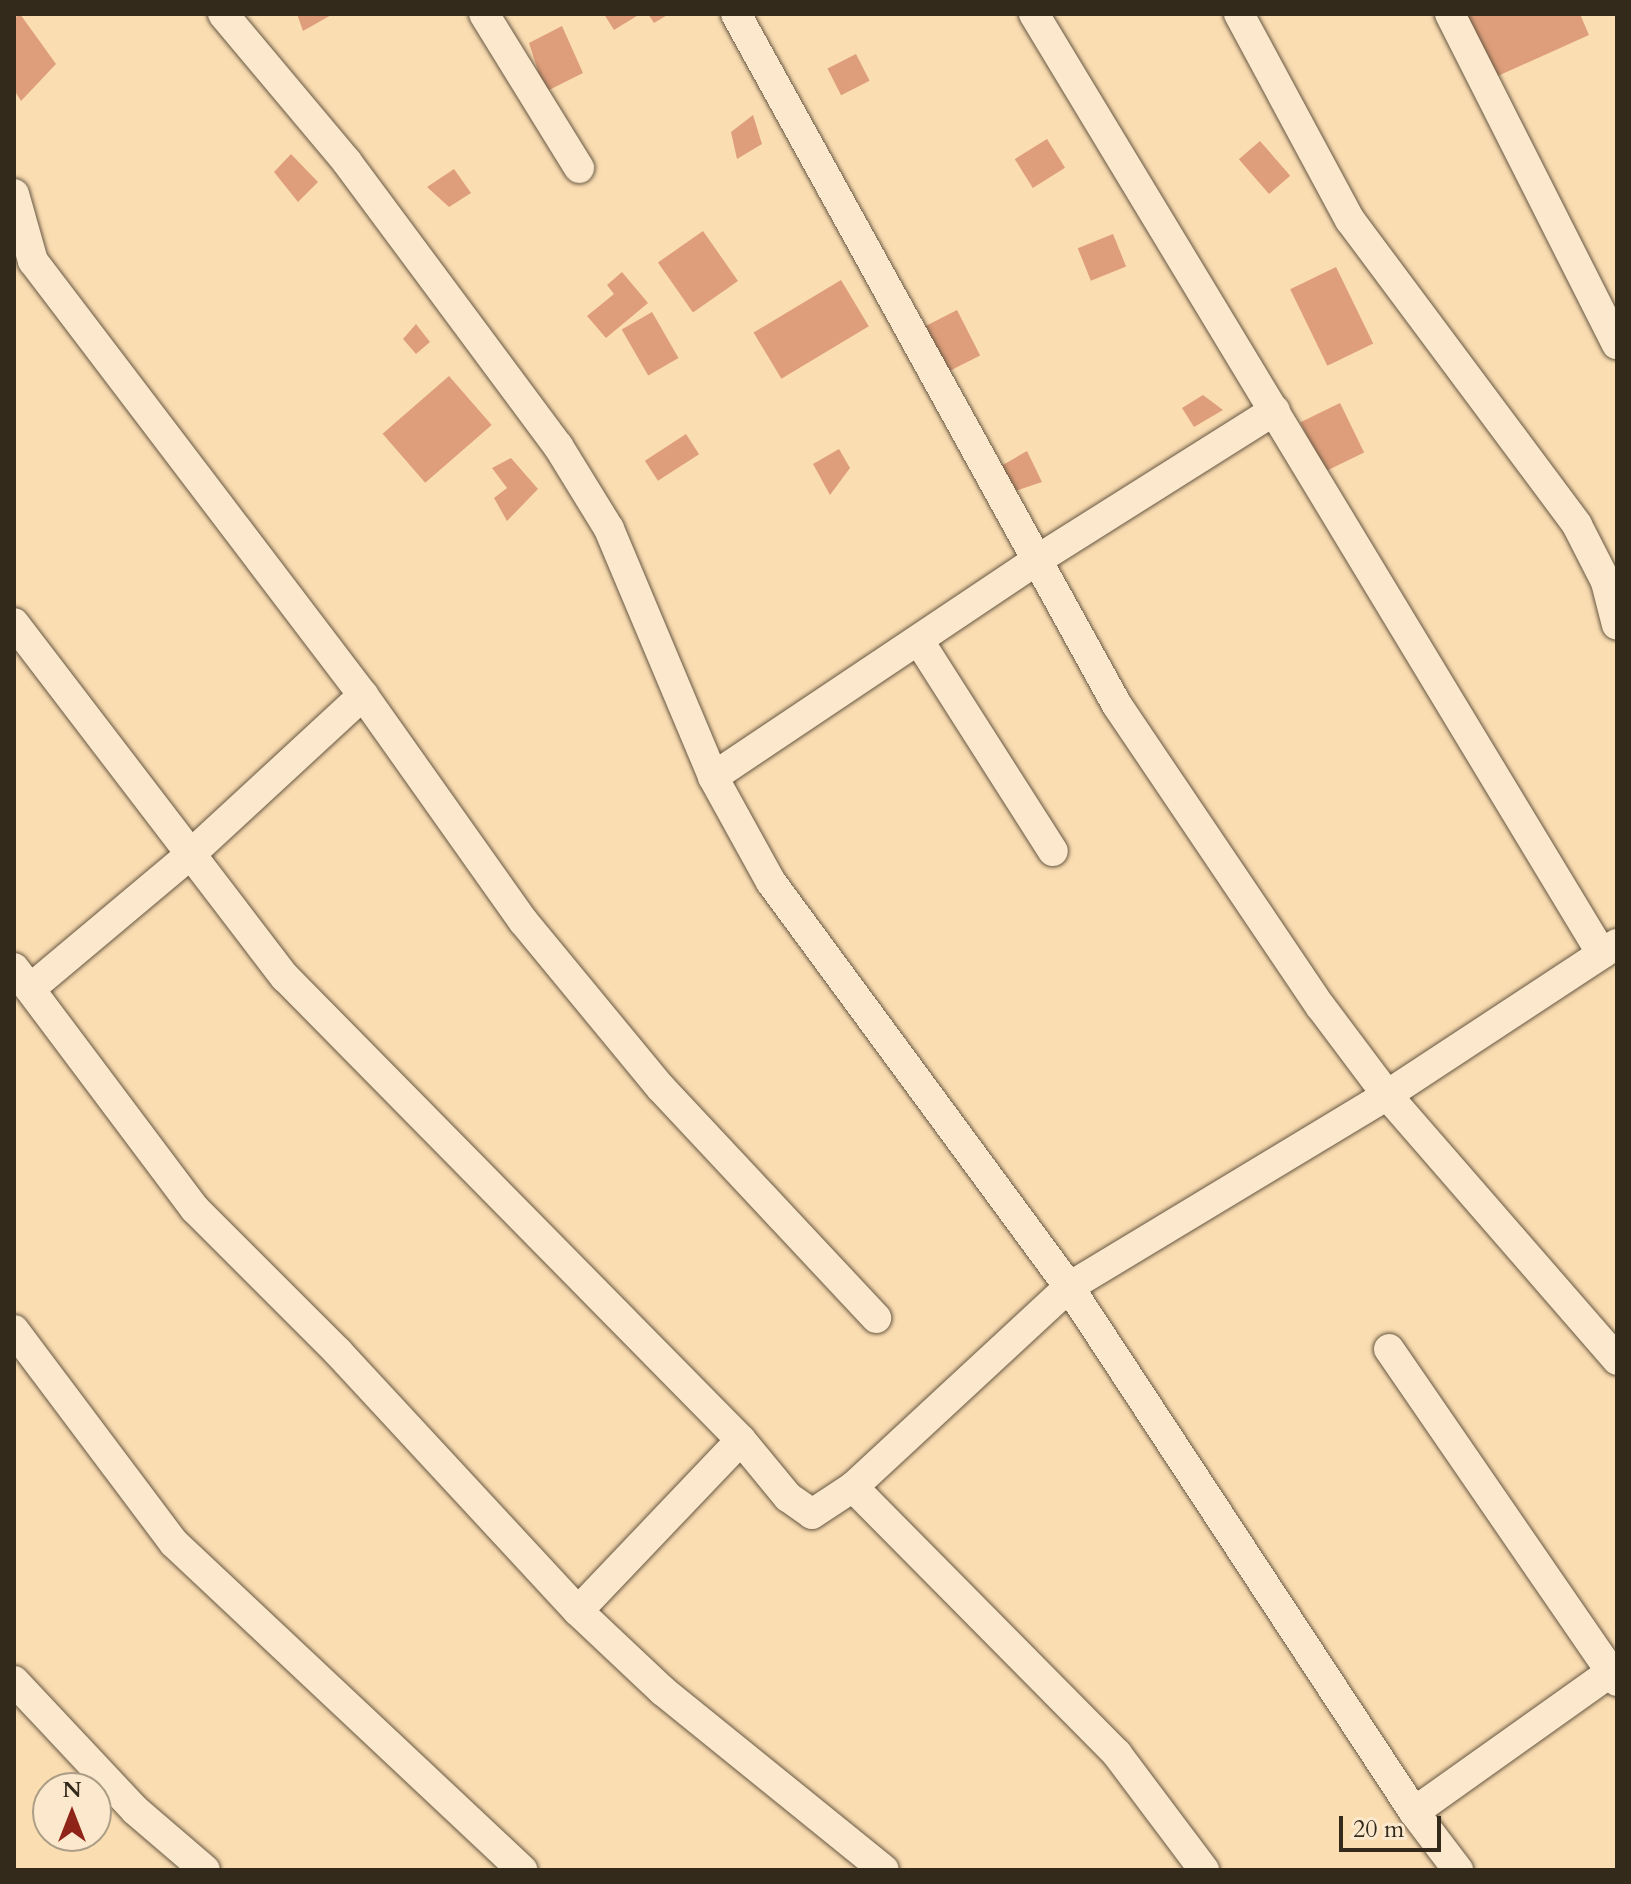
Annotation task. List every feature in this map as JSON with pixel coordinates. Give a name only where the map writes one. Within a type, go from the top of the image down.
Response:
[{"type":"street","points":[[223,14],[347,162],[558,446],[609,529],[713,777],[771,882],[1069,1287],[1414,1812],[1458,1870]]},
{"type":"street","points":[[484,14],[579,168]]},
{"type":"street","points":[[736,14],[1117,705],[1321,1007],[1387,1095],[1617,1360]]},
{"type":"street","points":[[14,623],[285,977],[741,1440],[804,1511],[820,1512],[853,1487],[1069,1287],[1387,1095],[1609,949],[1034,14]]},
{"type":"street","points":[[1239,14],[1350,220],[1577,525],[1606,582],[1617,625]]},
{"type":"street","points":[[1450,14],[1617,344]]},
{"type":"street","points":[[14,194],[33,261],[363,695],[524,922],[661,1088],[876,1318]]},
{"type":"street","points":[[713,777],[1037,560],[1275,410]]},
{"type":"street","points":[[919,641],[1053,851]]},
{"type":"street","points":[[363,695],[192,853],[22,978],[195,1209],[338,1352],[578,1611],[663,1691],[884,1870]]},
{"type":"street","points":[[14,1330],[174,1543],[522,1870]]},
{"type":"street","points":[[1389,1349],[1614,1676],[1414,1812]]},
{"type":"street","points":[[578,1611],[741,1440]]},
{"type":"street","points":[[853,1487],[1117,1754],[1204,1870]]},
{"type":"street","points":[[14,1681],[135,1810],[205,1870]]},
{"type":"building","points":[[20,14],[56,64],[21,101],[14,90],[14,18]]},
{"type":"building","points":[[297,14],[333,14],[303,31]]},
{"type":"building","points":[[604,14],[640,14],[614,30]]},
{"type":"building","points":[[648,14],[669,14],[654,23]]},
{"type":"building","points":[[1461,14],[1580,14],[1589,35],[1491,79]]},
{"type":"building","points":[[562,26],[583,73],[545,92],[529,43]]},
{"type":"building","points":[[856,54],[870,81],[841,95],[827,69]]},
{"type":"building","points":[[753,115],[762,144],[737,159],[731,132]]},
{"type":"building","points":[[1047,139],[1065,168],[1033,188],[1015,159]]},
{"type":"building","points":[[1260,141],[1290,176],[1269,194],[1239,159]]},
{"type":"building","points":[[291,154],[318,182],[298,202],[274,172]]},
{"type":"building","points":[[454,169],[471,193],[449,207],[427,187]]},
{"type":"building","points":[[703,231],[738,281],[693,313],[658,263]]},
{"type":"building","points":[[1113,234],[1126,266],[1091,281],[1078,248]]},
{"type":"building","points":[[1336,267],[1373,343],[1327,366],[1290,289]]},
{"type":"building","points":[[622,272],[648,303],[606,338],[587,316],[614,294],[607,285]]},
{"type":"building","points":[[841,280],[869,326],[781,379],[754,333]]},
{"type":"building","points":[[957,310],[980,355],[945,374],[921,328]]},
{"type":"building","points":[[652,312],[678,358],[648,375],[622,330]]},
{"type":"building","points":[[416,324],[430,342],[416,354],[403,339]]},
{"type":"building","points":[[449,376],[492,425],[425,483],[383,434]]},
{"type":"building","points":[[1203,395],[1223,410],[1194,427],[1182,408]]},
{"type":"building","points":[[1340,403],[1364,452],[1325,472],[1300,422]]},
{"type":"building","points":[[686,434],[699,454],[658,481],[645,461]]},
{"type":"building","points":[[839,449],[850,468],[830,495],[813,464]]},
{"type":"building","points":[[1027,451],[1042,482],[1012,492],[1001,466]]},
{"type":"building","points":[[511,458],[538,489],[507,521],[494,498],[507,488],[492,468]]}]
